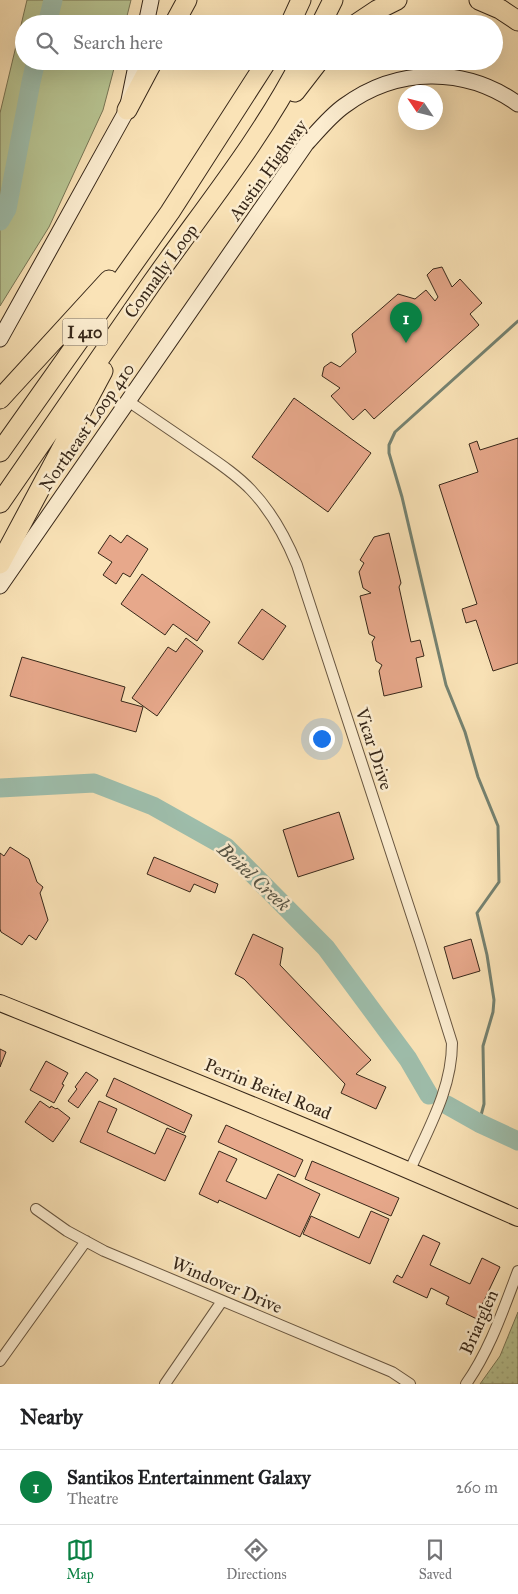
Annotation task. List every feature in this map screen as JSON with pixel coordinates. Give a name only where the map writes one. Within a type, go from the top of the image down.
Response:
[{"type":"highway","points":[[179,15],[187,0]]},
{"type":"highway","points":[[294,15],[301,0]]},
{"type":"highway","points":[[326,15],[333,0]]},
{"type":"highway","points":[[370,15],[397,0]]},
{"type":"highway","points":[[479,0],[500,9],[518,20]]},
{"type":"highway","points":[[126,110],[148,70]]},
{"type":"highway","name":"Connally Loop","points":[[0,452],[170,212],[261,70]]},
{"type":"highway","name":"Connally Loop","points":[[0,503],[151,284],[234,170],[286,91],[297,70]]},
{"type":"highway","points":[[234,170],[312,70]]},
{"type":"highway","points":[[0,399],[170,212]]},
{"type":"highway","points":[[0,564],[151,284]]},
{"type":"main road","points":[[148,15],[151,0]]},
{"type":"main road","points":[[0,339],[126,110],[135,70]]},
{"type":"main road","name":"Austin Highway","points":[[204,290],[306,144],[342,106],[364,92],[386,83],[421,76],[440,76],[468,81],[491,88],[518,104]]},
{"type":"main road","name":"Northeast Loop 410","points":[[0,586],[204,290]]},
{"type":"main road","name":"Perrin Beitel Road","points":[[0,1003],[304,1125],[518,1218]]},
{"type":"street","name":"Vicar Drive","points":[[128,401],[237,476],[252,491],[279,527],[296,565],[452,1043],[452,1060],[444,1092],[410,1170]]},
{"type":"street","name":"Windover Drive","points":[[36,1209],[67,1231],[104,1251],[392,1372],[410,1384]]},
{"type":"street","points":[[0,1361],[86,1241]]},
{"type":"street","name":"Briarglen","points":[[466,1384],[482,1358],[494,1332],[518,1271]]},
{"type":"street","points":[[165,1384],[222,1301]]},
{"type":"green space","points":[[27,0],[131,0],[127,15],[23,15]]},
{"type":"green space","points":[[15,50],[15,70],[114,70],[103,110],[49,227],[0,306],[0,113]]},
{"type":"green space","points":[[518,1312],[518,1384],[480,1384],[500,1356]]},
{"type":"building","points":[[442,267],[452,287],[460,279],[482,303],[470,314],[479,325],[374,419],[365,409],[353,420],[331,396],[340,388],[322,376],[324,367],[331,362],[340,367],[356,352],[352,334],[398,294],[415,299],[426,290],[435,301],[438,297],[427,275],[433,269]]},
{"type":"building","points":[[294,398],[371,453],[328,512],[252,457]]},
{"type":"building","points":[[518,438],[518,663],[493,671],[476,620],[466,623],[462,609],[477,604],[439,485],[478,472],[469,444],[477,441],[480,450]]},
{"type":"building","points":[[389,533],[401,583],[399,587],[411,642],[420,640],[424,656],[416,658],[422,687],[384,696],[379,671],[382,665],[376,661],[372,642],[375,637],[369,634],[360,596],[371,593],[363,588],[359,572],[364,563],[360,560],[374,537]]},
{"type":"building","points":[[110,535],[121,543],[127,535],[148,549],[130,577],[123,573],[116,584],[103,575],[112,562],[98,553]]},
{"type":"building","points":[[142,574],[210,622],[197,641],[173,624],[165,635],[121,604]]},
{"type":"building","points":[[262,609],[286,626],[263,660],[238,643]]},
{"type":"building","points":[[186,638],[203,651],[157,716],[132,698],[168,647],[176,652]]},
{"type":"building","points":[[22,657],[125,687],[121,701],[143,707],[136,732],[10,696]]},
{"type":"building","points":[[339,812],[354,859],[298,877],[283,830]]},
{"type":"building","points":[[10,847],[29,859],[37,882],[43,887],[40,893],[48,920],[36,940],[29,935],[22,945],[1,932],[0,929],[0,853],[4,856]]},
{"type":"building","points":[[154,857],[218,884],[215,893],[194,884],[190,892],[147,874]]},
{"type":"building","points":[[253,934],[283,948],[280,965],[371,1060],[356,1074],[386,1087],[376,1109],[341,1093],[345,1084],[244,979],[235,974]]},
{"type":"building","points":[[471,939],[480,971],[453,979],[444,947]]},
{"type":"building","points":[[0,1049],[6,1052],[0,1067]]},
{"type":"building","points":[[46,1061],[68,1073],[54,1103],[30,1090]]},
{"type":"building","points":[[86,1072],[98,1080],[78,1108],[68,1101]]},
{"type":"building","points":[[114,1078],[192,1115],[184,1133],[106,1096]]},
{"type":"building","points":[[40,1101],[50,1108],[51,1106],[57,1108],[70,1118],[53,1142],[25,1122]]},
{"type":"building","points":[[99,1101],[117,1109],[107,1132],[155,1154],[167,1128],[186,1136],[165,1181],[80,1142]]},
{"type":"building","points":[[226,1125],[303,1160],[295,1177],[218,1142]]},
{"type":"building","points":[[219,1151],[237,1159],[226,1181],[266,1199],[278,1174],[320,1194],[300,1237],[219,1200],[218,1203],[199,1194]]},
{"type":"building","points":[[312,1161],[399,1198],[391,1216],[305,1179]]},
{"type":"building","points":[[371,1211],[389,1219],[370,1264],[303,1234],[311,1216],[359,1238]]},
{"type":"building","points":[[423,1235],[440,1243],[430,1265],[470,1284],[482,1258],[500,1267],[480,1309],[485,1311],[481,1321],[446,1304],[449,1297],[431,1288],[427,1298],[393,1282],[397,1275],[402,1278]]},
{"type":"waterway","name":"Beitel Creek","points":[[49,15],[53,0]]},
{"type":"waterway","name":"Beitel Creek","points":[[0,221],[7,209],[34,70]]},
{"type":"waterway","points":[[479,1123],[484,1104],[483,1046],[493,1012],[494,1000],[487,955],[477,913],[499,882],[498,826],[478,777],[465,732],[446,685],[402,497],[389,453],[389,445],[395,432],[518,321]]},
{"type":"waterway","name":"Beitel Creek","points":[[0,788],[94,783],[153,806],[226,847],[326,948],[408,1059],[429,1095]]},
{"type":"waterway","name":"Beitel Creek","points":[[447,1105],[479,1123],[518,1141]]},
{"type":"place","name":"Santikos Entertainment Galaxy","points":[[406,343]]}]
